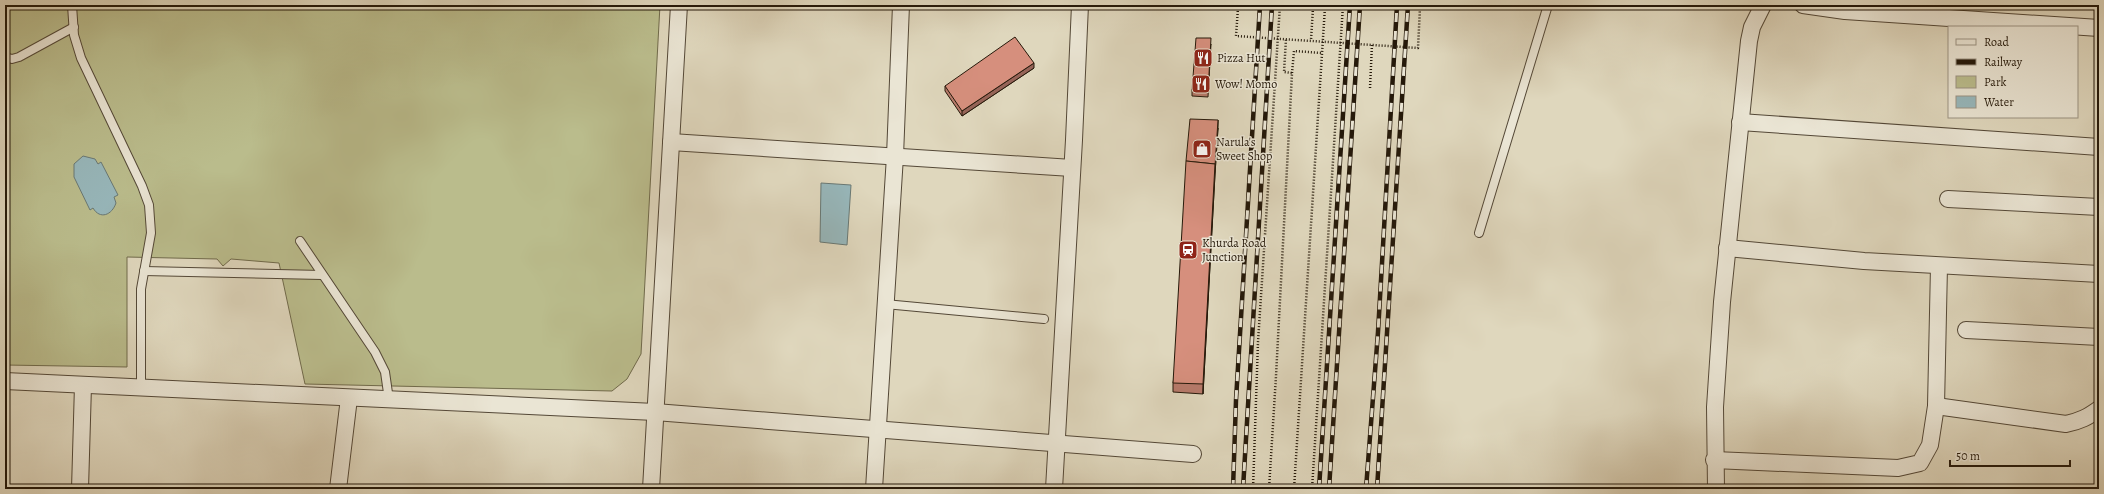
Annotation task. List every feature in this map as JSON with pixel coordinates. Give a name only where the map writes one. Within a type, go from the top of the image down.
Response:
[{"type":"street","points":[[651,489],[679,5]]},
{"type":"street","points":[[874,489],[895,156],[901,5]]},
{"type":"street","points":[[1054,489],[1080,5]]},
{"type":"street","points":[[1716,489],[1714,460],[1715,407],[1727,248],[1740,122],[1752,27],[1763,5]]},
{"type":"street","points":[[1803,5],[1845,11],[2069,26]]},
{"type":"street","points":[[2078,27],[2099,28]]},
{"type":"street","points":[[1740,122],[2099,147]]},
{"type":"street","points":[[671,142],[1072,168]]},
{"type":"street","points":[[1948,199],[2099,206]]},
{"type":"street","points":[[1727,248],[1864,261],[2099,274]]},
{"type":"street","points":[[1714,460],[1898,468],[1911,467],[1920,463],[1930,445],[1936,406],[1939,266]]},
{"type":"street","points":[[1966,330],[2099,337]]},
{"type":"street","points":[[5,381],[655,412],[1193,454]]},
{"type":"street","points":[[80,489],[83,385]]},
{"type":"street","points":[[338,489],[349,398]]},
{"type":"street","points":[[1936,406],[2066,424],[2078,422],[2099,408]]},
{"type":"lane","points":[[72,5],[74,27],[81,58],[142,186],[149,205],[151,233],[141,289],[141,388]]},
{"type":"lane","points":[[1479,233],[1548,5]]},
{"type":"lane","points":[[5,58],[12,59],[19,57],[74,27]]},
{"type":"lane","points":[[300,241],[375,352],[385,372],[389,400]]},
{"type":"lane","points":[[144,271],[322,275]]},
{"type":"lane","points":[[885,304],[1044,319]]},
{"type":"path","points":[[1253,489],[1258,342],[1280,5]]},
{"type":"path","points":[[1312,489],[1343,5]]},
{"type":"path","points":[[1238,8],[1236,36],[1418,48],[1420,8]]},
{"type":"path","points":[[1294,489],[1325,8],[1313,8],[1311,40]]},
{"type":"path","points":[[1286,39],[1284,72],[1292,73]]},
{"type":"path","points":[[1370,88],[1372,44]]},
{"type":"path","points":[[1269,489],[1294,52],[1322,53]]},
{"type":"green space","points":[[5,5],[660,5],[641,354],[627,379],[612,391],[305,384],[279,263],[231,259],[223,266],[217,259],[127,257],[127,367],[5,365]]},
{"type":"water","points":[[83,156],[95,159],[98,164],[101,162],[118,195],[114,197],[116,203],[112,211],[109,213],[102,215],[96,212],[93,208],[90,210],[74,177],[74,164]]},
{"type":"water","points":[[821,183],[851,185],[847,245],[820,242]]},
{"type":"building","points":[[1015,37],[1034,63],[962,111],[945,86]]},
{"type":"building","points":[[1196,38],[1211,38],[1208,92],[1192,90]]},
{"type":"building","name":"Narula's Sweet Shop","points":[[1190,119],[1218,120],[1215,166],[1215,164],[1186,161]]},
{"type":"building","points":[[1186,161],[1215,164],[1203,384],[1173,383]]},
{"type":"railway","points":[[1233,489],[1236,400],[1260,5]]},
{"type":"railway","points":[[1243,489],[1272,5]]},
{"type":"railway","points":[[1319,489],[1350,5]]},
{"type":"railway","points":[[1329,489],[1360,5]]},
{"type":"railway","points":[[1366,489],[1378,332],[1397,5]]},
{"type":"railway","points":[[1377,489],[1408,5]]},
{"type":"place","name":"Pizza Hut","points":[[1203,58]]},
{"type":"place","name":"Wow! Momo","points":[[1201,84]]},
{"type":"place","name":"Narula's Sweet Shop","points":[[1202,149]]},
{"type":"place","name":"Khurda Road Junction","points":[[1188,250]]}]
